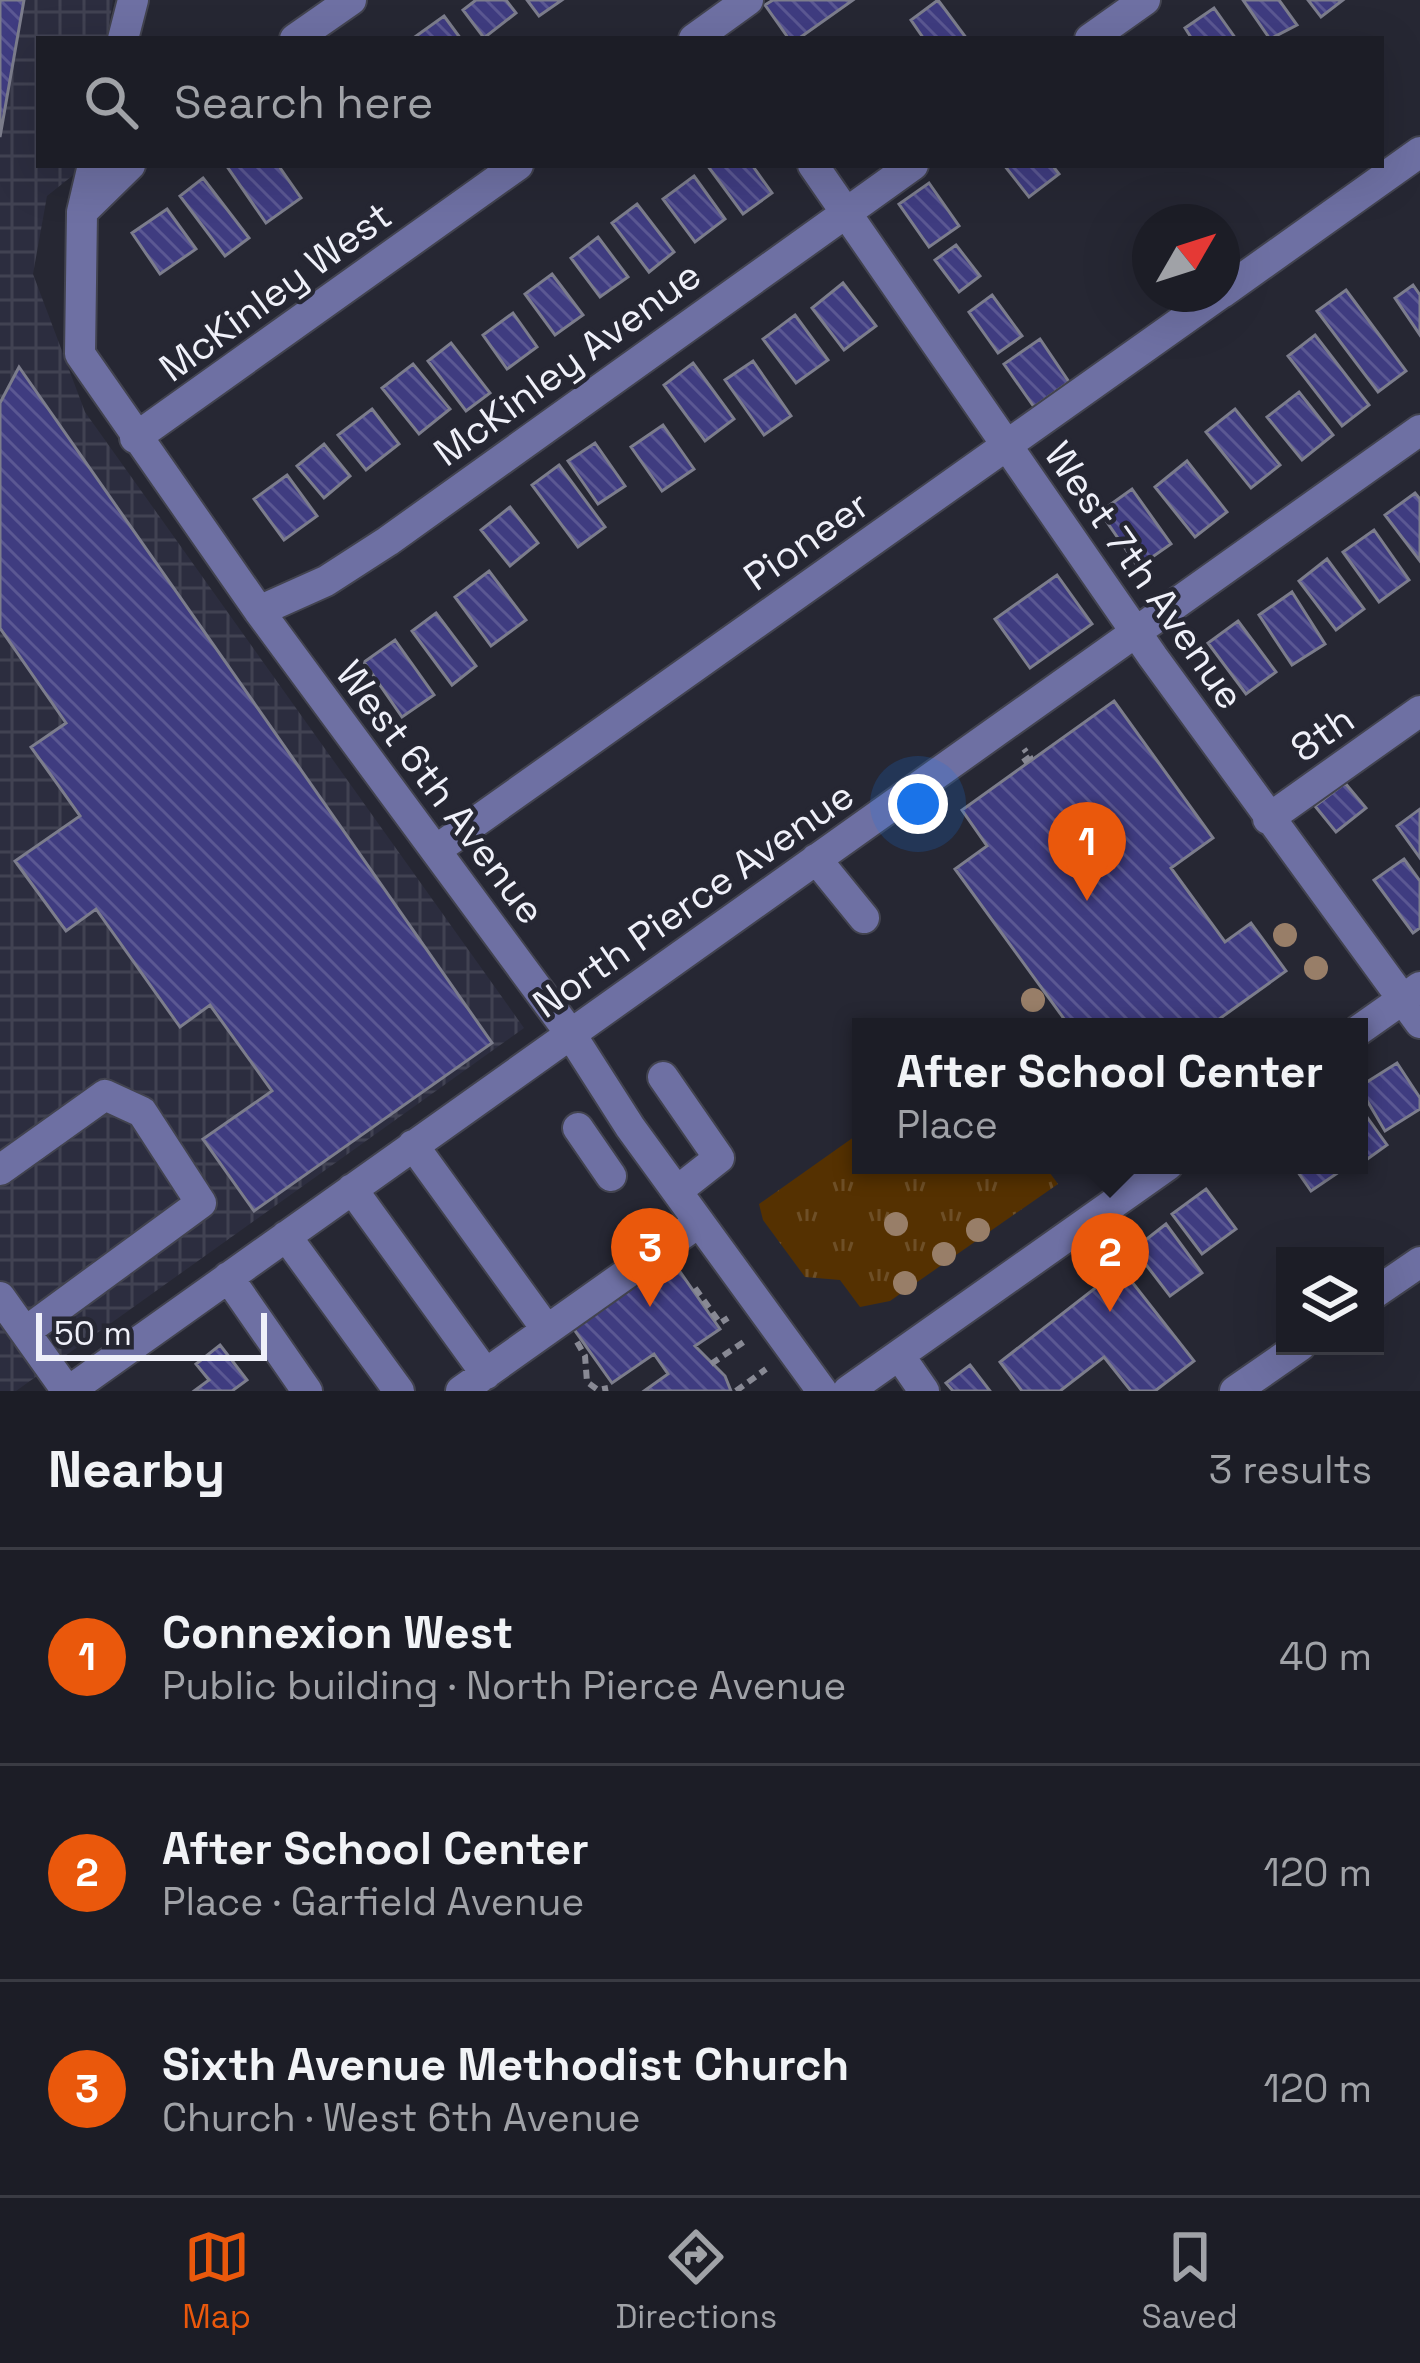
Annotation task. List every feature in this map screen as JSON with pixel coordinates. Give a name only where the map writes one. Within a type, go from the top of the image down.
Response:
[{"type":"street","points":[[124,36],[133,0]]},
{"type":"street","points":[[299,36],[351,0]]},
{"type":"street","points":[[708,26],[748,0]]},
{"type":"street","points":[[1094,36],[1144,0]]},
{"type":"street","name":"Pioneer","points":[[1240,280],[1420,152]]},
{"type":"street","name":"West 6th Avenue","points":[[92,168],[82,212],[80,354],[259,611],[570,1033],[630,1127],[822,1391]]},
{"type":"street","points":[[82,212],[127,168]]},
{"type":"street","name":"McKinley West","points":[[136,438],[514,168]]},
{"type":"street","name":"West 7th Avenue","points":[[815,168],[1268,819],[1414,1003]]},
{"type":"street","name":"McKinley Avenue","points":[[259,611],[326,581],[388,541],[909,168]]},
{"type":"street","name":"Pioneer","points":[[436,850],[1194,312]]},
{"type":"street","name":"North Pierce Avenue","points":[[68,1391],[1420,430]]},
{"type":"street","name":"8th","points":[[1268,819],[1420,711]]},
{"type":"street","points":[[816,859],[864,918]]},
{"type":"street","points":[[1368,1026],[1414,1003]]},
{"type":"street","points":[[663,1077],[719,1158],[677,1192]]},
{"type":"street","points":[[0,1170],[105,1094],[142,1112],[201,1203],[26,1332]]},
{"type":"street","points":[[595,1152],[630,1127]]},
{"type":"street","points":[[412,1145],[554,1324]]},
{"type":"street","points":[[848,1391],[1155,1174]]},
{"type":"street","points":[[352,1189],[473,1382],[698,1223]]},
{"type":"street","points":[[286,1236],[399,1391]]},
{"type":"street","points":[[1384,1287],[1420,1262]]},
{"type":"street","points":[[228,1277],[307,1391]]},
{"type":"street","points":[[0,1297],[68,1391]]},
{"type":"street","points":[[899,1355],[924,1391]]},
{"type":"street","points":[[1235,1391],[1287,1355]]},
{"type":"path","points":[[1023,762],[1030,758],[1024,749]]},
{"type":"path","points":[[697,1287],[720,1323],[728,1318]]},
{"type":"path","points":[[554,1324],[585,1355],[587,1382],[598,1391],[608,1388]]},
{"type":"path","points":[[711,1364],[745,1341]]},
{"type":"path","points":[[736,1391],[766,1369]]},
{"type":"shaded area","points":[[0,0],[113,0],[107,36],[36,36],[36,168],[82,168],[47,196],[33,274],[85,412],[524,1028],[16,1391],[0,1391]]},
{"type":"green space","points":[[852,1138],[852,1174],[1051,1174],[1058,1184],[890,1301],[860,1307],[840,1280],[805,1277],[763,1220],[759,1204]]},
{"type":"building","points":[[0,0],[24,0],[0,137]]},
{"type":"building","points":[[476,0],[506,0],[516,13],[482,36],[463,10]]},
{"type":"building","points":[[527,0],[562,0],[539,16]]},
{"type":"building","points":[[773,0],[853,0],[802,36],[787,36],[765,5]]},
{"type":"building","points":[[938,0],[965,36],[922,36],[911,20]]},
{"type":"building","points":[[1243,0],[1279,0],[1297,25],[1268,36]]},
{"type":"building","points":[[1308,0],[1343,0],[1321,17]]},
{"type":"building","points":[[1214,8],[1234,36],[1190,36],[1185,28]]},
{"type":"building","points":[[444,16],[459,36],[416,36]]},
{"type":"building","points":[[228,168],[280,168],[301,198],[266,223]]},
{"type":"building","points":[[709,168],[754,168],[772,193],[743,214]]},
{"type":"building","points":[[1006,168],[1054,168],[1059,174],[1029,197]]},
{"type":"building","points":[[694,176],[725,219],[695,242],[663,199]]},
{"type":"building","points":[[203,178],[249,238],[225,256],[180,196]]},
{"type":"building","points":[[929,183],[959,226],[929,247],[899,204]]},
{"type":"building","points":[[637,204],[674,252],[649,272],[612,223]]},
{"type":"building","points":[[167,209],[196,249],[160,274],[132,233]]},
{"type":"building","points":[[598,237],[628,277],[600,297],[571,258]]},
{"type":"building","points":[[956,245],[980,276],[959,292],[935,260]]},
{"type":"building","points":[[552,274],[583,315],[555,335],[525,294]]},
{"type":"building","points":[[843,283],[876,326],[844,350],[812,308]]},
{"type":"building","points":[[1413,285],[1420,295],[1420,335],[1395,298]]},
{"type":"building","points":[[1346,290],[1406,371],[1378,392],[1317,311]]},
{"type":"building","points":[[992,295],[1022,336],[998,353],[969,312]]},
{"type":"building","points":[[513,313],[537,347],[507,369],[483,335]]},
{"type":"building","points":[[795,315],[828,360],[796,383],[763,339]]},
{"type":"building","points":[[1315,335],[1369,405],[1342,426],[1288,356]]},
{"type":"building","points":[[1040,339],[1069,382],[1034,407],[1004,364]]},
{"type":"building","points":[[451,343],[490,393],[466,411],[428,361]]},
{"type":"building","points":[[753,361],[791,416],[764,435],[725,380]]},
{"type":"building","points":[[693,363],[734,419],[705,441],[664,385]]},
{"type":"building","points":[[413,364],[450,409],[419,434],[382,388]]},
{"type":"building","points":[[19,367],[492,1043],[254,1211],[203,1139],[272,1091],[210,1005],[180,1027],[96,909],[66,931],[15,861],[80,816],[31,747],[66,723],[0,628],[0,403]]},
{"type":"building","points":[[1299,392],[1333,435],[1302,460],[1267,417]]},
{"type":"building","points":[[372,409],[399,444],[366,470],[338,435]]},
{"type":"building","points":[[1235,409],[1280,465],[1251,488],[1206,432]]},
{"type":"building","points":[[663,425],[694,469],[662,491],[631,447]]},
{"type":"building","points":[[595,443],[625,486],[598,504],[568,461]]},
{"type":"building","points":[[324,444],[350,476],[324,498],[297,466]]},
{"type":"building","points":[[1187,461],[1227,512],[1195,537],[1155,487]]},
{"type":"building","points":[[559,465],[605,527],[578,547],[532,485]]},
{"type":"building","points":[[287,475],[317,516],[284,540],[254,499]]},
{"type":"building","points":[[1132,489],[1171,544],[1138,567],[1100,512]]},
{"type":"building","points":[[1415,493],[1420,499],[1420,561],[1385,515]]},
{"type":"building","points":[[510,507],[538,543],[510,566],[481,530]]},
{"type":"building","points":[[1374,530],[1409,580],[1379,602],[1343,552]]},
{"type":"building","points":[[1327,559],[1364,609],[1336,630],[1299,581]]},
{"type":"building","points":[[489,571],[526,620],[491,646],[455,597]]},
{"type":"building","points":[[1057,575],[1092,624],[1030,668],[995,619]]},
{"type":"building","points":[[1292,592],[1325,644],[1292,665],[1259,615]]},
{"type":"building","points":[[436,613],[476,666],[452,685],[412,631]]},
{"type":"building","points":[[1238,621],[1276,672],[1246,694],[1208,643]]},
{"type":"building","points":[[395,640],[434,695],[402,717],[364,662]]},
{"type":"building","points":[[1114,701],[1213,838],[1171,868],[1225,942],[1251,923],[1286,971],[1221,1018],[1063,1018],[955,869],[987,846],[962,810]]},
{"type":"building","points":[[1345,783],[1366,808],[1336,832],[1315,806]]},
{"type":"building","points":[[1420,809],[1420,858],[1397,826]]},
{"type":"building","points":[[1404,859],[1420,881],[1420,928],[1413,933],[1374,880]]},
{"type":"building","points":[[1397,1063],[1420,1098],[1420,1109],[1385,1131],[1368,1102],[1368,1081]]},
{"type":"building","points":[[1368,1119],[1387,1145],[1368,1159]]},
{"type":"building","points":[[1299,1174],[1336,1174],[1311,1191]]},
{"type":"building","points":[[1206,1189],[1236,1229],[1202,1254],[1172,1214]]},
{"type":"building","points":[[1166,1224],[1202,1273],[1170,1296],[1134,1249]]},
{"type":"building","points":[[669,1256],[720,1329],[695,1346],[725,1376],[731,1391],[644,1391],[668,1374],[654,1354],[612,1383],[571,1325]]},
{"type":"building","points":[[1121,1268],[1194,1361],[1155,1391],[1131,1391],[1104,1357],[1060,1391],[1022,1391],[1000,1362]]},
{"type":"building","points":[[220,1345],[247,1380],[232,1391],[194,1391],[209,1380],[196,1364]]},
{"type":"building","points":[[970,1365],[990,1391],[953,1391],[946,1383]]},
{"type":"place","name":"Connexion West","points":[[1087,901]]},
{"type":"place","name":"Sixth Avenue Methodist Church","points":[[650,1307]]},
{"type":"place","name":"After School Center","points":[[1110,1312]]}]
